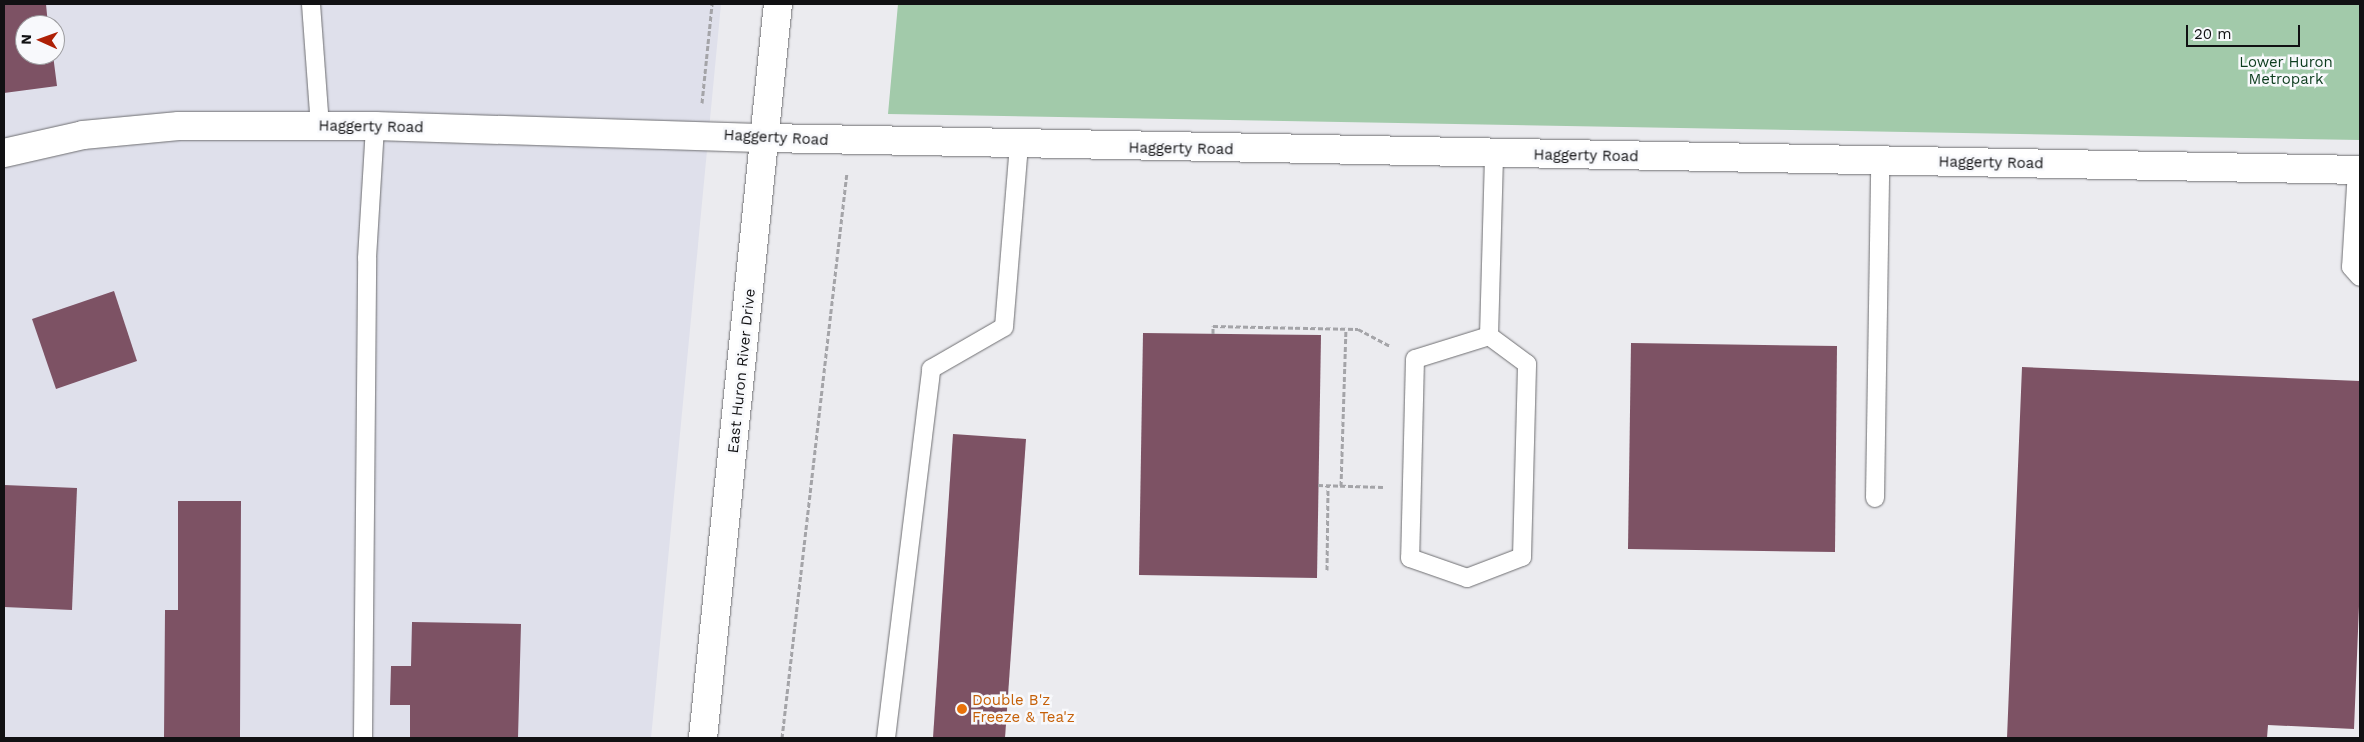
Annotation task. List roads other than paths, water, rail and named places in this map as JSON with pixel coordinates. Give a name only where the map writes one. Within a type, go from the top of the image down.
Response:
[{"type":"street","name":"East Huron River Drive","points":[[703,738],[767,138],[778,4]]},
{"type":"street","name":"Haggerty Road","points":[[4,153],[83,135],[179,126],[375,126],[699,134],[850,142],[1019,146],[2359,170]]},
{"type":"lane","points":[[311,4],[320,126]]},
{"type":"lane","points":[[363,738],[367,258],[375,126]]},
{"type":"lane","points":[[886,738],[930,369],[1004,327],[1019,146]]},
{"type":"lane","points":[[1488,336],[1494,155]]},
{"type":"lane","points":[[1875,498],[1880,161]]},
{"type":"lane","points":[[2359,170],[2351,267],[2360,277]]},
{"type":"lane","points":[[1488,336],[1527,364],[1522,557],[1467,578],[1410,558],[1415,359],[1488,336]]},
{"type":"place","name":"Double B'z Freeze & Tea'z","points":[[962,709]]},
{"type":"park label","name":"Lower Huron Metropark","points":[[2286,70]]}]
